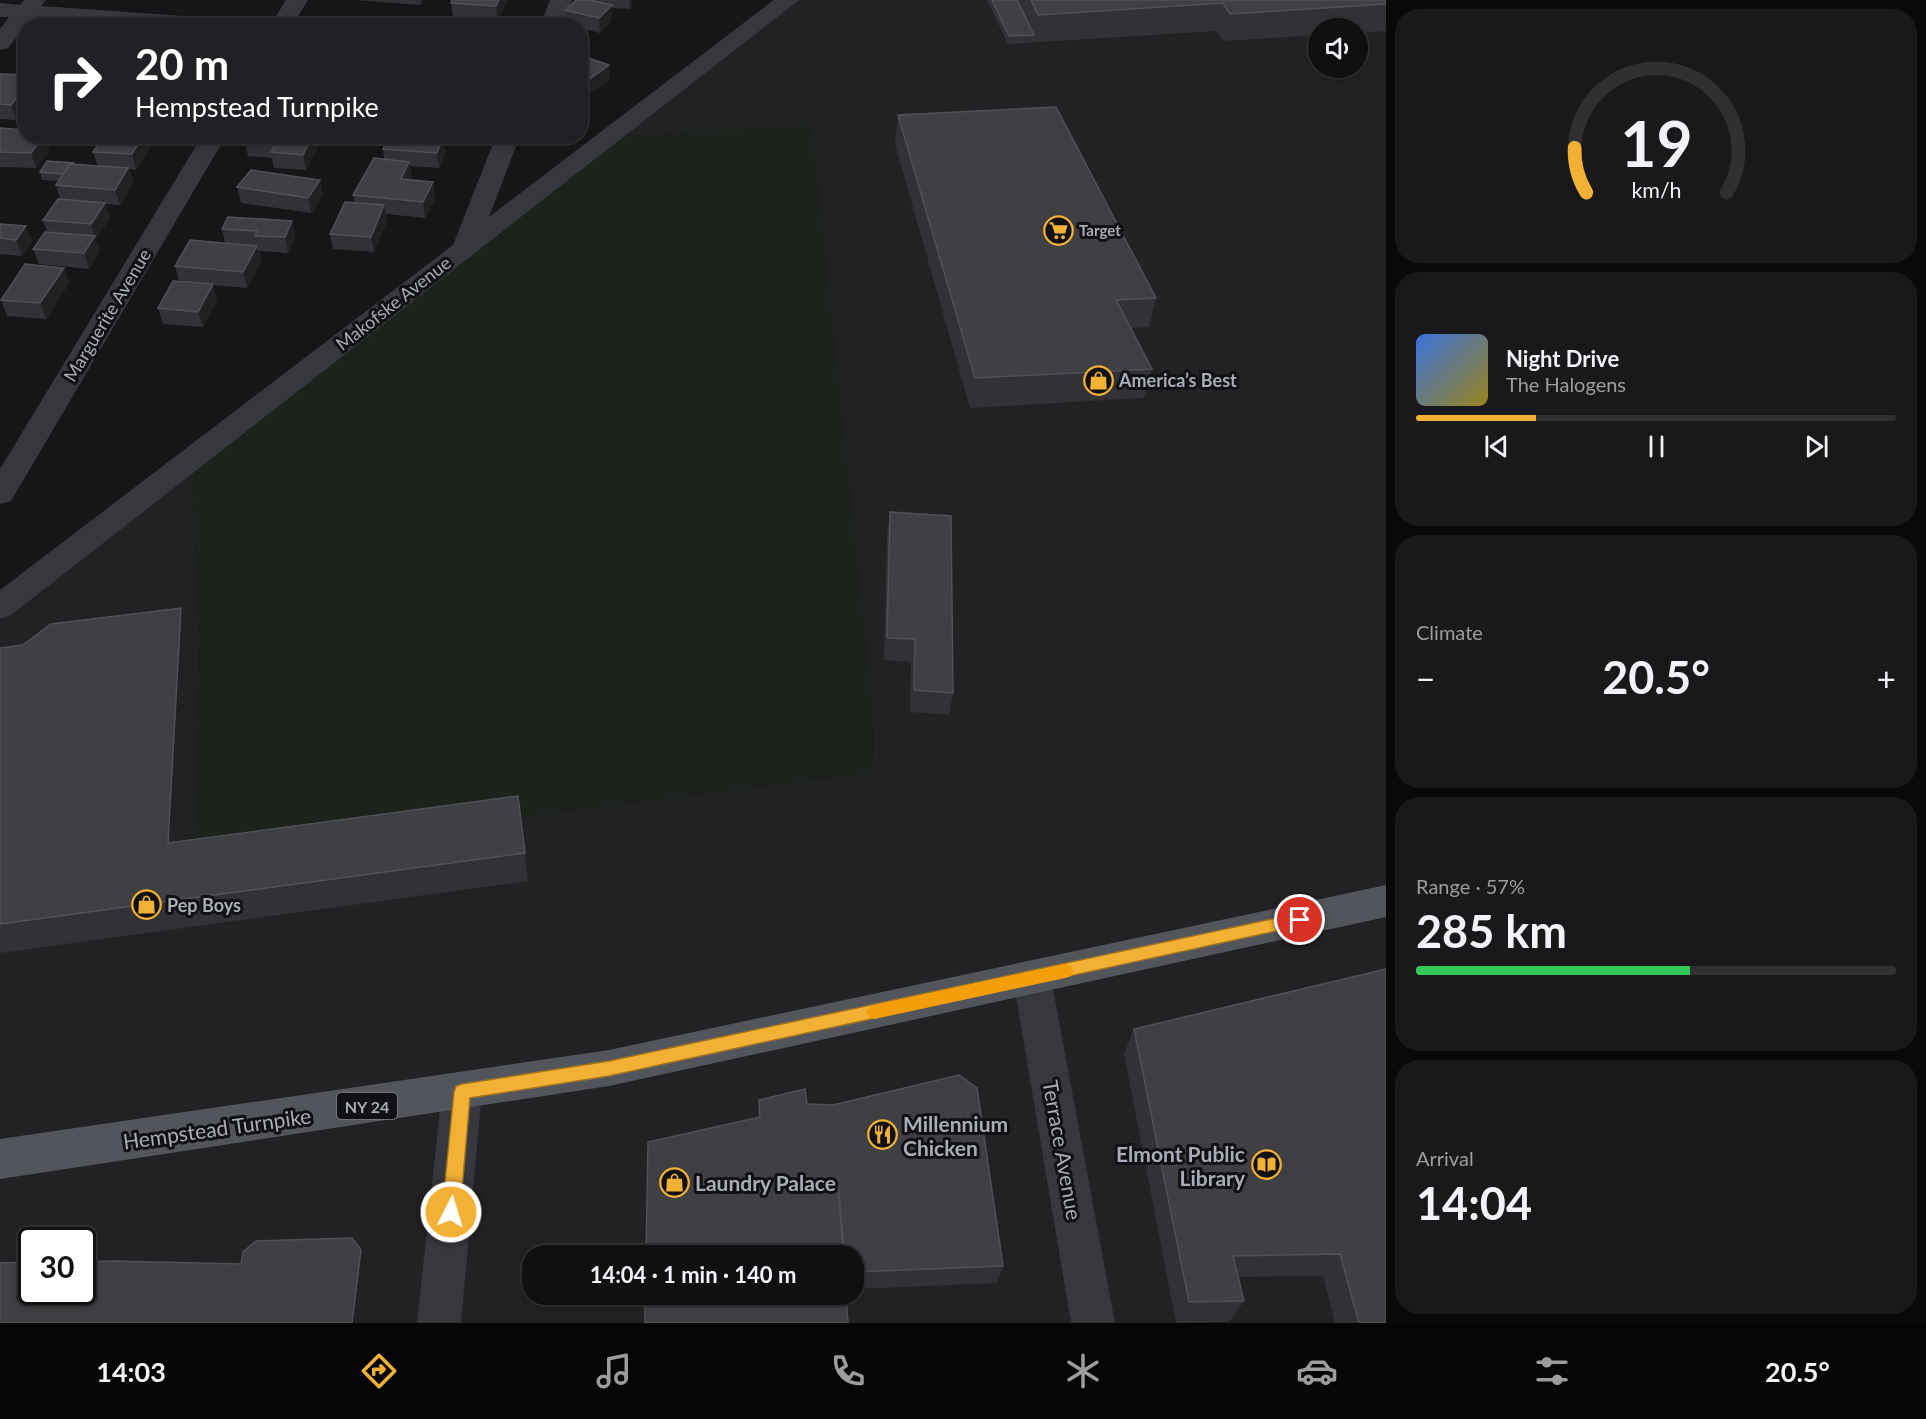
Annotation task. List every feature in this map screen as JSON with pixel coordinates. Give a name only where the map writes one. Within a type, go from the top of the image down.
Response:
[{"type":"main road","name":"Hempstead Turnpike","points":[[0,1159],[462,1092],[609,1068],[1386,901]]},
{"type":"street","points":[[286,18],[297,0]]},
{"type":"street","points":[[554,18],[561,0]]},
{"type":"street","name":"Makofske Avenue","points":[[0,607],[788,0]]},
{"type":"street","points":[[20,18],[30,6]]},
{"type":"street","points":[[0,10],[30,6],[148,18]]},
{"type":"street","points":[[0,43],[18,21]]},
{"type":"street","name":"Marguerite Avenue","points":[[0,494],[209,144]]},
{"type":"street","points":[[465,248],[505,144]]},
{"type":"street","name":"Terrace Avenue","points":[[1032,978],[1093,1323]]},
{"type":"street","points":[[439,1323],[462,1092]]},
{"type":"shaded area","points":[[772,0],[1386,0],[1386,1323],[0,1323],[0,607],[191,460],[200,636],[195,858],[873,772],[872,709],[811,125],[610,137],[707,62]]},
{"type":"shaded area","points":[[811,124],[872,709],[873,772],[195,858],[200,636],[191,460],[610,137]]},
{"type":"building","points":[[452,0],[499,0],[496,6],[451,3]]},
{"type":"building","points":[[576,0],[612,5],[599,18],[565,10]]},
{"type":"building","points":[[992,0],[1017,0],[1034,35],[1009,36]]},
{"type":"building","points":[[1031,0],[1386,0],[1386,4],[1230,14],[1223,3],[1038,15]]},
{"type":"building","points":[[588,58],[609,65],[588,80]]},
{"type":"building","points":[[0,74],[18,75],[18,96],[11,105],[0,104]]},
{"type":"building","points":[[1056,107],[1156,298],[1116,300],[1152,369],[975,378],[898,115]]},
{"type":"building","points":[[0,128],[18,129],[18,144],[37,144],[31,153],[0,152]]},
{"type":"building","points":[[98,144],[138,144],[132,154],[93,152]]},
{"type":"building","points":[[275,144],[308,144],[303,155],[271,152]]},
{"type":"building","points":[[385,144],[441,144],[437,153],[383,149]]},
{"type":"building","points":[[374,158],[409,162],[401,179],[433,182],[423,202],[353,195]]},
{"type":"building","points":[[47,161],[74,164],[70,164],[64,174],[40,172]]},
{"type":"building","points":[[70,164],[128,168],[115,190],[56,185]]},
{"type":"building","points":[[251,170],[320,180],[308,198],[237,187]]},
{"type":"building","points":[[58,199],[105,203],[91,224],[43,220]]},
{"type":"building","points":[[345,202],[384,205],[371,237],[330,234]]},
{"type":"building","points":[[228,217],[292,221],[285,237],[255,236],[257,231],[222,229]]},
{"type":"building","points":[[0,224],[26,226],[16,240],[0,238]]},
{"type":"building","points":[[45,232],[95,236],[84,253],[33,249]]},
{"type":"building","points":[[190,240],[257,246],[243,272],[175,266]]},
{"type":"building","points":[[25,264],[64,268],[40,303],[1,300]]},
{"type":"building","points":[[173,281],[213,284],[198,312],[158,308]]},
{"type":"building","points":[[890,512],[951,516],[953,693],[914,690],[915,639],[887,638]]},
{"type":"building","points":[[181,608],[168,843],[518,796],[525,853],[0,924],[0,648],[23,645],[51,624]]},
{"type":"building","name":"Elmont Public Library","points":[[1386,969],[1386,1323],[1359,1323],[1340,1254],[1233,1256],[1244,1301],[1189,1302],[1134,1029]]},
{"type":"building","points":[[959,1075],[977,1088],[1003,1266],[864,1272],[864,1245],[844,1245],[838,1185],[842,1245],[646,1245],[648,1142],[760,1117],[759,1100],[805,1089],[807,1104],[833,1105]]},
{"type":"building","points":[[352,1238],[361,1250],[352,1323],[0,1323],[0,1263],[18,1262],[18,1305],[96,1305],[96,1262],[241,1264],[243,1252],[256,1241]]},
{"type":"building","points":[[645,1305],[847,1305],[848,1323],[645,1323]]},
{"type":"slow traffic","points":[[874,1012],[1065,971]]},
{"type":"place","name":"Target","points":[[1058,230]]},
{"type":"place","name":"America’s Best","points":[[1098,380]]},
{"type":"place","name":"Pep Boys","points":[[146,905]]},
{"type":"place","name":"Millennium Chicken","points":[[882,1135]]},
{"type":"place","name":"Elmont Public Library","points":[[1266,1165]]},
{"type":"place","name":"Laundry Palace","points":[[674,1182]]},
{"type":"route","points":[[451,1212],[462,1092],[609,1068],[1300,920]]}]
